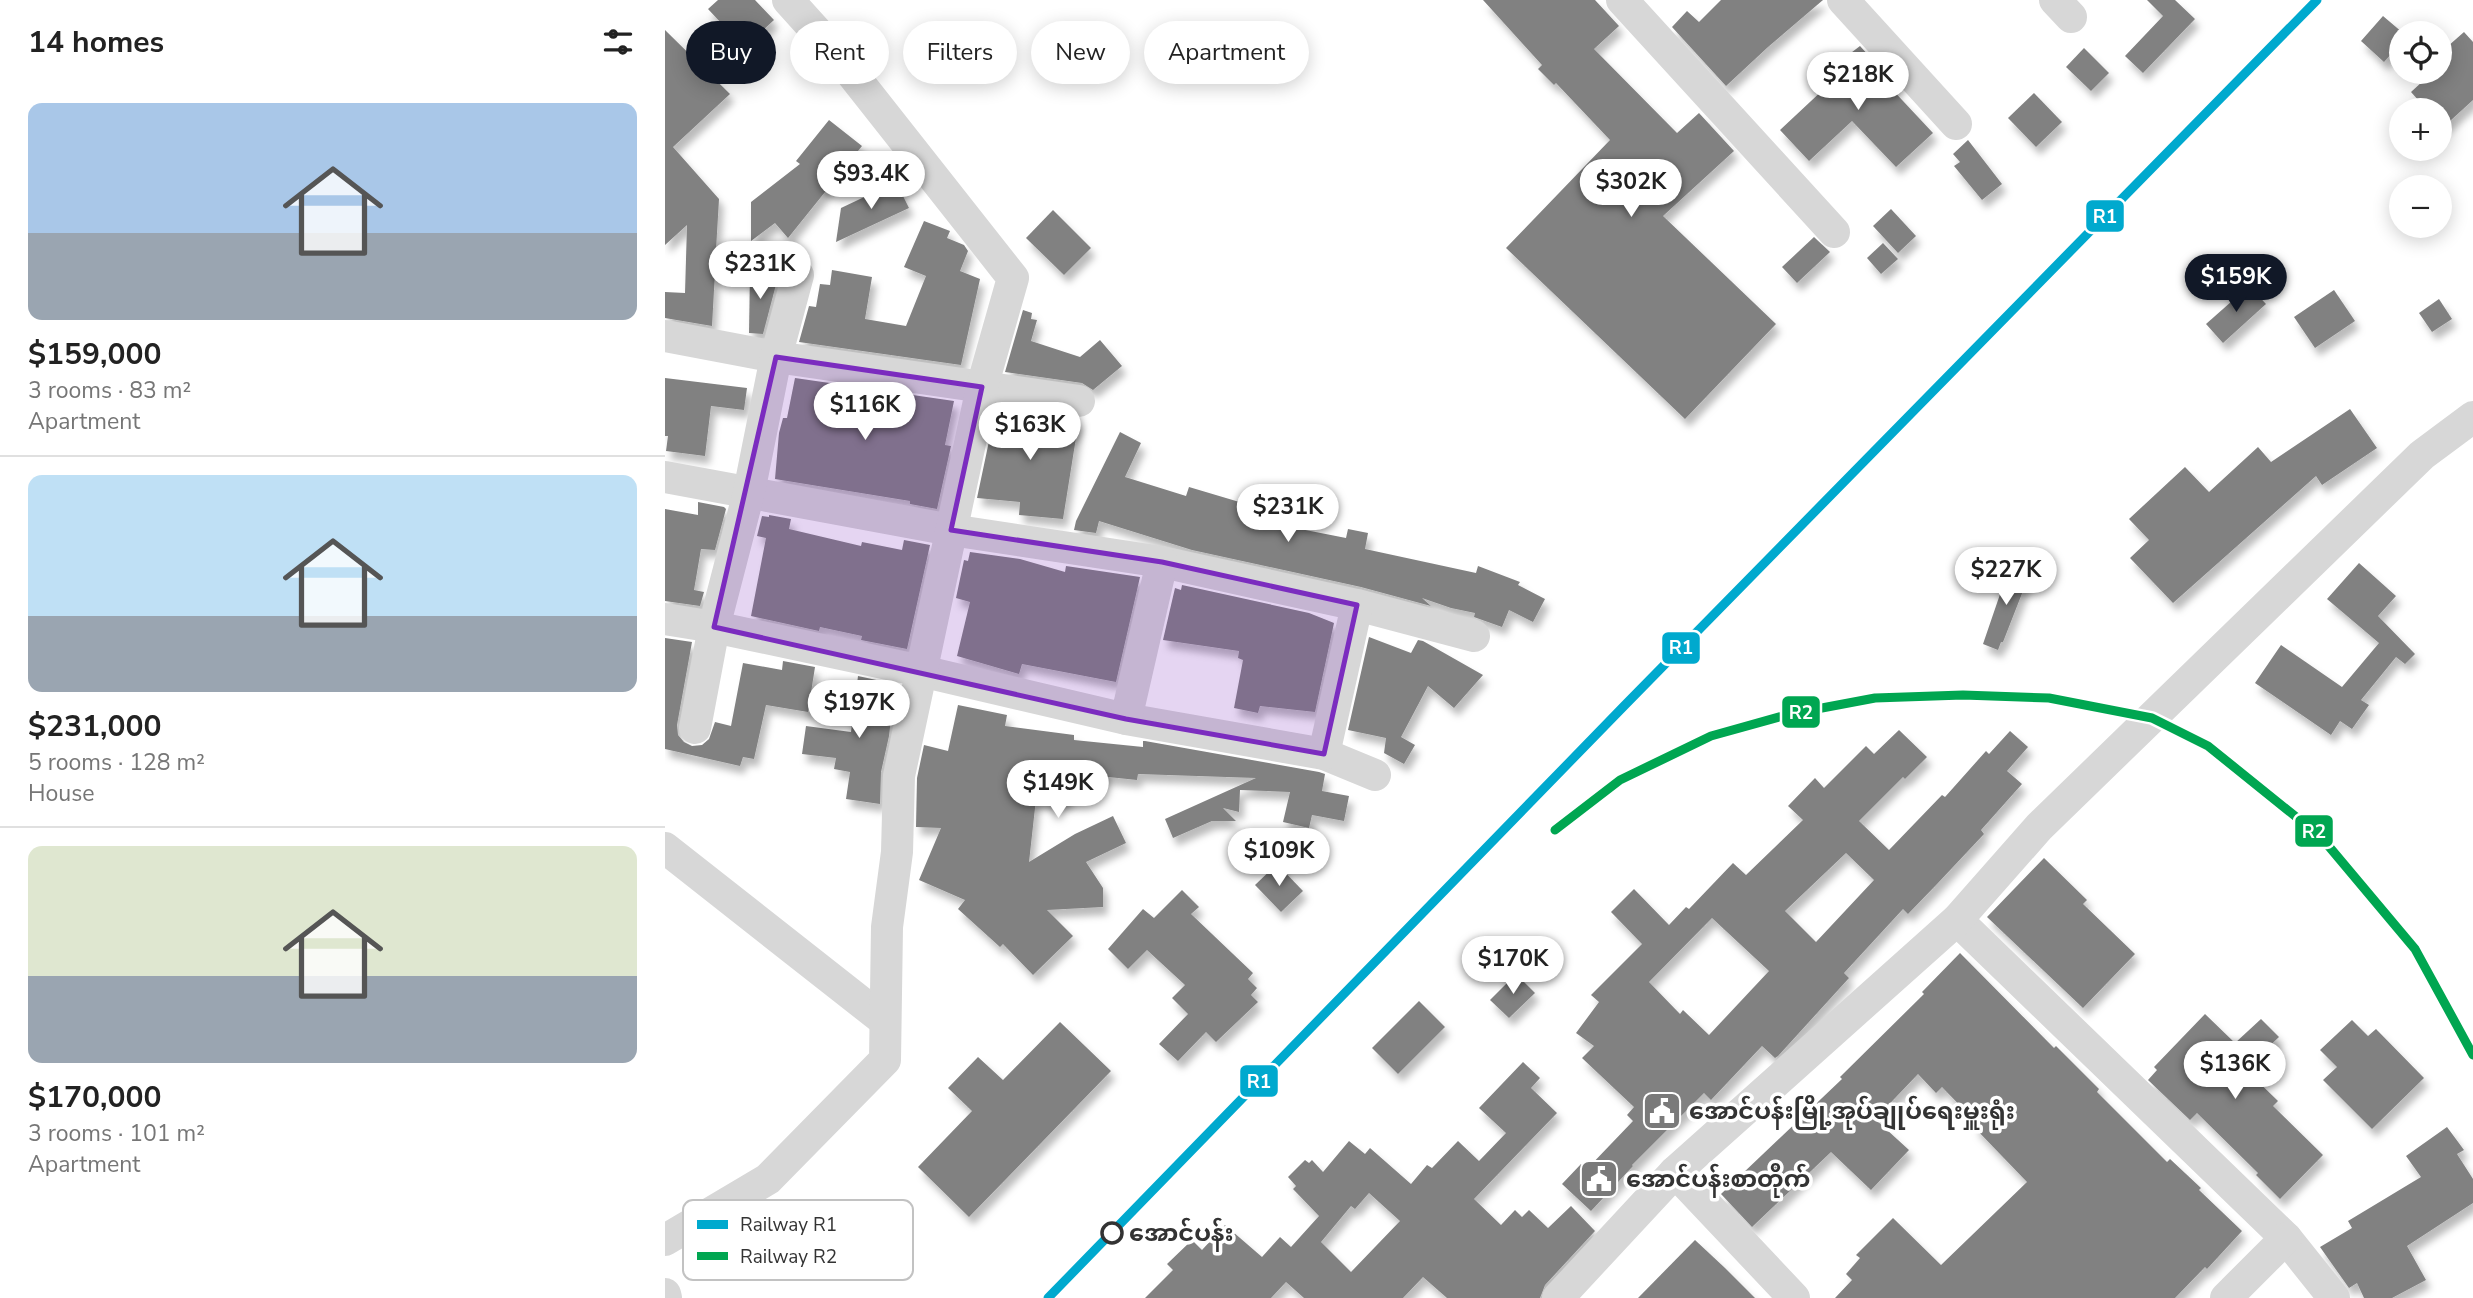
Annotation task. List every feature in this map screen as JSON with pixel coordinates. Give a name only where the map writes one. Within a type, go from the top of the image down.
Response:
[{"type":"street","points":[[733,1200],[768,1179],[885,1060],[887,927],[897,852],[899,776],[982,387],[1013,278],[834,51],[788,0]]},
{"type":"street","points":[[1622,0],[1834,232]]},
{"type":"street","points":[[1843,0],[1956,124]]},
{"type":"street","points":[[695,728],[714,627],[749,492],[776,357],[798,275]]},
{"type":"street","points":[[665,336],[776,357],[1079,401]]},
{"type":"street","points":[[1558,1298],[1675,1172],[1957,919],[2057,809],[2422,455],[2473,417]]},
{"type":"street","points":[[665,477],[951,530],[1162,562],[1357,605],[1474,636]]},
{"type":"street","points":[[1126,719],[1162,562]]},
{"type":"street","points":[[1324,754],[1357,605]]},
{"type":"street","points":[[665,620],[714,627],[921,671],[1126,719],[1324,754],[1375,775]]},
{"type":"street","points":[[665,848],[885,1021]]},
{"type":"street","points":[[1957,919],[2286,1238],[2334,1298]]},
{"type":"street","points":[[1675,1172],[1794,1298]]},
{"type":"street","points":[[665,1240],[683,1229]]},
{"type":"street","points":[[2226,1298],[2286,1238]]},
{"type":"highlighted area","points":[[776,357],[982,387],[951,530],[1162,562],[1357,605],[1324,754],[1126,719],[714,627]]},
{"type":"building","points":[[718,0],[755,0],[774,20],[719,21],[708,9]]},
{"type":"building","points":[[1483,0],[1595,0],[1619,26],[1594,49],[1677,133],[1699,113],[1734,151],[1663,216],[1776,324],[1685,419],[1506,248],[1610,140],[1556,83],[1554,85],[1538,69],[1542,65]]},
{"type":"building","points":[[1721,0],[1823,0],[1726,86],[1672,27],[1687,11],[1699,22]]},
{"type":"building","points":[[2147,0],[2175,0],[2195,19],[2143,73],[2125,56],[2163,16]]},
{"type":"building","points":[[2383,16],[2389,21],[2389,56],[2384,62],[2361,41]]},
{"type":"building","points":[[665,30],[686,51],[686,84],[720,84],[730,94],[673,147],[719,199],[715,267],[710,272],[715,272],[712,326],[665,318],[665,292],[685,293],[687,225],[665,245]]},
{"type":"building","points":[[2464,32],[2473,42],[2473,100],[2452,119],[2452,98],[2416,98],[2411,92],[2420,84],[2452,84],[2452,43]]},
{"type":"building","points":[[1860,46],[1893,82],[1888,85],[1933,133],[1896,167],[1852,121],[1809,161],[1780,130],[1840,71],[1835,65]]},
{"type":"building","points":[[2084,48],[2109,73],[2091,91],[2066,67]]},
{"type":"building","points":[[2034,93],[2062,122],[2036,147],[2008,118]]},
{"type":"building","points":[[829,120],[862,146],[788,238],[775,223],[751,241],[751,202],[800,164],[796,161]]},
{"type":"building","points":[[1968,140],[2002,184],[1982,200],[1954,166],[1960,162],[1953,154]]},
{"type":"building","points":[[896,182],[909,208],[836,242],[841,208]]},
{"type":"building","points":[[1891,209],[1916,236],[1898,253],[1873,226]]},
{"type":"building","points":[[1053,210],[1091,248],[1064,275],[1026,238]]},
{"type":"building","points":[[924,221],[950,231],[947,238],[964,245],[968,251],[960,271],[980,279],[961,365],[799,342],[809,306],[816,307],[820,284],[830,285],[832,270],[872,277],[865,319],[906,326],[926,276],[904,267]]},
{"type":"building","points":[[1814,237],[1830,252],[1797,283],[1782,267]]},
{"type":"building","points":[[1883,243],[1898,259],[1881,274],[1867,258]]},
{"type":"building","points":[[750,272],[778,277],[763,334],[749,333]]},
{"type":"building","points":[[2249,286],[2266,304],[2223,343],[2206,324]]},
{"type":"building","points":[[2334,290],[2355,321],[2315,348],[2294,317]]},
{"type":"building","points":[[2439,299],[2452,319],[2432,332],[2419,313]]},
{"type":"building","points":[[1023,310],[1032,313],[1031,319],[1037,320],[1031,341],[1080,357],[1100,340],[1122,366],[1093,390],[1082,383],[1005,372]]},
{"type":"building","points":[[665,378],[747,388],[744,410],[711,406],[705,456],[666,451],[668,436],[665,436]]},
{"type":"building","points":[[795,378],[954,401],[945,445],[951,446],[937,509],[910,504],[910,501],[775,479],[779,433],[783,418],[787,418]]},
{"type":"building","points":[[996,408],[1079,419],[1063,519],[1019,515],[1020,502],[977,498]]},
{"type":"building","points":[[2350,409],[2377,448],[2322,485],[2316,476],[2173,603],[2130,558],[2149,540],[2129,519],[2185,467],[2209,492],[2258,447],[2271,462]]},
{"type":"building","points":[[1120,432],[1141,443],[1125,477],[1186,496],[1189,487],[1283,515],[1280,525],[1346,538],[1348,529],[1368,533],[1365,549],[1476,573],[1478,566],[1520,582],[1518,585],[1545,599],[1533,622],[1509,610],[1502,627],[1474,617],[1475,613],[1422,598],[1431,606],[1361,587],[1192,550],[1099,521],[1096,533],[1074,530]]},
{"type":"building","points":[[698,502],[726,509],[715,550],[701,549],[694,590],[704,592],[700,606],[665,601],[665,509],[698,515]]},
{"type":"building","points":[[762,516],[791,519],[789,529],[861,546],[862,542],[902,550],[904,540],[930,545],[907,649],[861,640],[862,636],[820,627],[819,631],[751,616],[766,538],[757,536]]},
{"type":"building","points":[[970,552],[1020,559],[1065,572],[1066,566],[1140,577],[1116,682],[1022,664],[1019,674],[957,656],[970,602],[956,598],[964,560],[968,561]]},
{"type":"building","points":[[2359,563],[2396,596],[2378,616],[2415,654],[2405,664],[2396,657],[2361,700],[2369,705],[2352,729],[2340,721],[2331,735],[2255,683],[2281,645],[2342,687],[2379,643],[2327,599]]},
{"type":"building","points":[[2010,565],[2030,573],[1998,650],[1983,644]]},
{"type":"building","points":[[1182,585],[1309,613],[1334,623],[1315,712],[1260,706],[1258,713],[1234,708],[1243,660],[1238,658],[1239,651],[1163,640],[1175,588],[1181,590]]},
{"type":"building","points":[[1369,637],[1411,653],[1418,640],[1423,641],[1483,675],[1454,708],[1428,686],[1401,737],[1415,745],[1404,764],[1384,753],[1386,738],[1348,730]]},
{"type":"building","points":[[665,638],[692,642],[677,725],[678,735],[684,742],[692,746],[702,745],[709,739],[715,722],[731,726],[743,663],[782,670],[783,661],[815,667],[808,712],[766,705],[754,759],[743,757],[740,766],[665,749]]},
{"type":"building","points":[[858,676],[895,684],[889,736],[881,772],[880,804],[846,799],[850,772],[834,769],[836,758],[802,754],[806,726],[851,732]]},
{"type":"building","points":[[958,705],[1007,715],[1005,726],[1074,735],[1074,740],[1143,747],[1145,741],[1319,772],[1325,774],[1322,791],[1349,796],[1344,821],[1312,815],[1309,828],[1283,822],[1290,792],[1240,790],[1239,812],[1223,808],[1236,821],[1212,821],[1173,838],[1165,819],[1256,778],[1138,774],[1137,780],[1070,773],[1068,802],[1036,799],[1029,862],[1075,834],[1113,816],[1126,843],[1086,862],[1103,888],[1103,907],[1047,910],[1073,936],[1033,975],[1003,944],[1000,947],[958,909],[965,900],[919,880],[941,828],[916,827],[917,778],[924,745],[948,751]]},
{"type":"building","points":[[1899,730],[1927,757],[1859,821],[1889,850],[1942,795],[1945,797],[1986,751],[1989,754],[2010,731],[2028,747],[2007,771],[2022,784],[1981,830],[1984,834],[1908,914],[1903,909],[1844,973],[1849,978],[1778,1056],[1775,1058],[1762,1046],[1711,1100],[1704,1093],[1632,1165],[1591,1211],[1562,1184],[1581,1164],[1587,1169],[1633,1121],[1627,1115],[1634,1107],[1582,1058],[1594,1046],[1576,1033],[1599,1002],[1591,995],[1642,944],[1611,912],[1634,889],[1669,925],[1686,907],[1689,909],[1733,863],[1746,875],[1803,820],[1788,806],[1815,778],[1824,788],[1866,746],[1874,754]],"holes":[[[1846,853],[1874,880],[1816,942],[1785,911]],[[1712,918],[1769,971],[1709,1035],[1683,1010],[1680,1014],[1649,982]]]},
{"type":"building","points":[[2044,858],[2087,900],[2083,904],[2135,954],[2083,1008],[1987,917]]},
{"type":"building","points":[[1277,864],[1303,891],[1281,912],[1255,885]]},
{"type":"building","points":[[1182,890],[1199,907],[1191,914],[1253,973],[1248,979],[1257,988],[1251,995],[1258,1002],[1216,1042],[1206,1032],[1178,1061],[1159,1044],[1188,1014],[1172,998],[1185,985],[1147,950],[1128,969],[1108,949],[1143,909],[1154,918]]},
{"type":"building","points":[[1960,953],[2054,1048],[2056,1046],[2099,1089],[2097,1092],[2167,1162],[2170,1159],[2242,1231],[2207,1269],[2205,1267],[2175,1298],[1835,1298],[1852,1280],[1846,1274],[1860,1258],[1856,1255],[1893,1218],[1941,1265],[2027,1182],[1974,1127],[1977,1123],[1942,1087],[1936,1093],[1918,1074],[1875,1119],[1909,1150],[1871,1190],[1831,1152],[1752,1227],[1721,1194],[1842,1079],[1840,1077],[1924,994],[1922,992]]},
{"type":"building","points":[[1516,974],[1535,993],[1509,1018],[1490,1000]]},
{"type":"building","points":[[1419,1001],[1445,1027],[1398,1074],[1372,1048]]},
{"type":"building","points":[[2205,1014],[2235,1043],[2261,1019],[2279,1037],[2245,1069],[2278,1101],[2273,1106],[2323,1155],[2280,1199],[2256,1175],[2258,1173],[2197,1113],[2190,1120],[2148,1080],[2157,1070],[2154,1067]]},
{"type":"building","points":[[2352,1020],[2368,1036],[2376,1029],[2424,1078],[2372,1129],[2323,1080],[2337,1067],[2320,1050]]},
{"type":"building","points":[[1060,1022],[1111,1071],[969,1217],[918,1167],[972,1111],[948,1088],[978,1057],[1003,1080]]},
{"type":"building","points":[[1523,1062],[1540,1078],[1531,1088],[1557,1113],[1474,1199],[1501,1225],[1515,1210],[1522,1217],[1529,1210],[1548,1228],[1571,1206],[1595,1231],[1545,1285],[1540,1298],[1447,1298],[1423,1277],[1403,1298],[1304,1298],[1286,1282],[1271,1298],[1145,1298],[1173,1270],[1167,1264],[1192,1240],[1202,1250],[1225,1225],[1262,1257],[1280,1237],[1291,1247],[1319,1216],[1293,1189],[1296,1186],[1288,1177],[1305,1160],[1309,1163],[1312,1160],[1323,1172],[1349,1141],[1365,1154],[1370,1148],[1411,1184],[1427,1165],[1432,1168],[1458,1141],[1479,1161],[1506,1133],[1479,1108]],"holes":[[[1369,1193],[1400,1221],[1351,1272],[1321,1242],[1351,1206],[1355,1209]]]},
{"type":"building","points":[[2447,1127],[2464,1150],[2457,1154],[2473,1179],[2473,1203],[2407,1246],[2426,1280],[2392,1298],[2364,1298],[2357,1283],[2349,1288],[2320,1247],[2352,1228],[2348,1221],[2421,1177],[2406,1156]]},
{"type":"building","points":[[1695,1240],[1725,1268],[1755,1298],[1638,1298]]},
{"type":"rail line","name":"R1","points":[[1048,1298],[2317,0]]},
{"type":"rail line","name":"R2","points":[[1555,830],[1620,780],[1711,736],[1790,714],[1875,698],[1963,695],[2049,698],[2152,718],[2208,746],[2321,837],[2415,949],[2473,1055]]},
{"type":"place","name":"အောင်ပန်းမြို့အုပ်ချုပ်ရေးမှူးရုံး","points":[[1662,1111]]},
{"type":"place","name":"အောင်ပန်းစာတိုက်","points":[[1599,1179]]},
{"type":"place","name":"အောင်ပန်း","points":[[1112,1233]]}]
